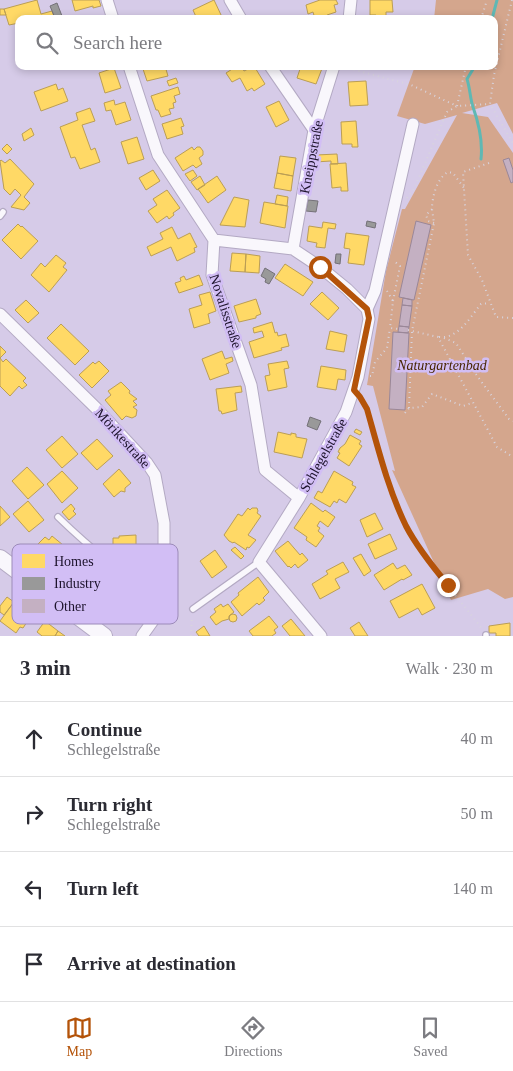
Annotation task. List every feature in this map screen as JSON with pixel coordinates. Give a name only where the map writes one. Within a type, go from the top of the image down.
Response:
[{"type":"street","points":[[107,0],[112,15]]},
{"type":"street","points":[[230,0],[239,15]]},
{"type":"street","points":[[349,15],[351,0]]},
{"type":"street","points":[[130,70],[158,155],[214,240],[293,249],[320,267],[367,309]]},
{"type":"street","points":[[273,70],[314,130]]},
{"type":"street","name":"Kneippstraße","points":[[293,249],[314,130],[333,70]]},
{"type":"street","name":"Schlegelstraße","points":[[259,562],[299,498],[346,412],[354,390],[369,318],[367,309],[375,291],[413,124]]},
{"type":"street","name":"Novalisstraße","points":[[214,240],[212,275],[251,385],[265,470],[299,498]]},
{"type":"street","name":"Mörikestraße","points":[[0,314],[96,408],[148,463],[155,475],[164,523],[164,544]]},
{"type":"street","points":[[0,558],[12,567]]},
{"type":"street","points":[[259,562],[321,636]]},
{"type":"street","points":[[88,624],[104,636]]},
{"type":"street","name":"Mörikestraße","points":[[142,636],[150,624]]},
{"type":"lane","points":[[58,517],[87,544]]},
{"type":"lane","name":"Schlegelstraße","points":[[193,609],[259,562]]},
{"type":"path","points":[[482,15],[486,0]]},
{"type":"path","points":[[498,58],[512,0]]},
{"type":"path","points":[[357,70],[411,85],[457,106],[470,106],[480,103],[490,104]]},
{"type":"path","points":[[395,204],[405,201],[414,189],[447,112],[457,106],[465,70]]},
{"type":"path","points":[[495,70],[490,104],[513,143]]},
{"type":"path","points":[[489,163],[463,172],[468,255],[482,280],[496,317],[513,318]]},
{"type":"path","points":[[405,413],[409,408],[412,330],[434,223],[432,197],[444,174],[448,172],[453,173],[465,189]]},
{"type":"path","points":[[432,209],[426,214],[428,221],[434,223]]},
{"type":"path","points":[[372,376],[374,362],[387,348],[400,266],[394,261]]},
{"type":"path","points":[[385,288],[393,301]]},
{"type":"path","points":[[444,338],[469,322],[481,304],[490,303]]},
{"type":"path","points":[[390,328],[399,329]]},
{"type":"path","points":[[408,330],[444,338],[456,343],[475,373],[509,419],[513,421]]},
{"type":"path","points":[[438,337],[496,447],[513,458]]},
{"type":"path","points":[[354,390],[367,409],[393,496],[407,528],[429,562],[486,636]]},
{"type":"path","points":[[409,408],[422,408],[432,394],[463,406],[472,403]]},
{"type":"path","points":[[191,636],[193,609]]},
{"type":"green space","name":"Naturgartenbad","points":[[436,0],[513,0],[513,134],[497,103],[462,113],[488,117],[513,153],[513,597],[505,599],[488,589],[451,600],[392,470],[395,471],[373,386],[367,385],[386,271],[402,209],[405,209],[457,115],[425,124],[397,116],[414,70],[498,70],[498,15],[434,15]]},
{"type":"building: Homes","points":[[37,0],[41,14],[52,11],[54,15],[15,15],[15,24],[9,25],[4,9]]},
{"type":"building: Homes","points":[[72,0],[99,0],[101,6],[93,8],[93,6],[75,11]]},
{"type":"building: Homes","points":[[214,0],[221,15],[195,15],[193,10]]},
{"type":"building: Homes","points":[[320,0],[336,0],[338,4],[334,5],[336,12],[327,15],[314,15],[313,12],[308,14],[306,5]]},
{"type":"building: Homes","points":[[370,0],[392,0],[393,12],[386,12],[386,15],[370,15]]},
{"type":"building: Homes","points":[[0,9],[4,9],[6,15],[0,15]]},
{"type":"building: Homes","points":[[115,70],[121,88],[105,93],[99,73]]},
{"type":"building: Homes","points":[[143,70],[166,70],[168,76],[147,81]]},
{"type":"building: Homes","points":[[231,70],[256,70],[265,84],[254,91],[252,88],[247,91],[240,78],[232,82],[226,73]]},
{"type":"building: Homes","points":[[300,70],[321,70],[316,84],[297,78]]},
{"type":"building: Homes","points":[[176,78],[178,83],[169,86],[167,81]]},
{"type":"building: Homes","points":[[366,81],[368,105],[350,106],[348,82]]},
{"type":"building: Homes","points":[[56,84],[58,90],[63,88],[68,101],[41,111],[34,92]]},
{"type":"building: Homes","points":[[178,87],[180,94],[174,96],[176,102],[173,103],[174,108],[169,109],[171,114],[161,117],[158,110],[156,110],[151,96]]},
{"type":"building: Homes","points":[[114,100],[115,105],[125,102],[131,120],[116,125],[111,110],[106,111],[104,103]]},
{"type":"building: Homes","points":[[279,101],[289,120],[276,127],[266,107]]},
{"type":"building: Homes","points":[[90,108],[95,121],[82,125],[91,150],[95,148],[100,162],[80,169],[75,157],[71,158],[60,127],[78,120],[76,113]]},
{"type":"building: Homes","points":[[181,118],[184,126],[181,127],[183,134],[167,139],[162,124]]},
{"type":"building: Homes","points":[[356,121],[358,147],[352,147],[352,144],[342,144],[341,122]]},
{"type":"building: Homes","points":[[31,128],[34,135],[24,141],[22,134]]},
{"type":"building: Homes","points":[[137,137],[144,159],[128,164],[121,142]]},
{"type":"building: Homes","points":[[7,144],[12,149],[7,154],[2,149]]},
{"type":"building: Homes","points":[[192,147],[194,150],[200,147],[203,151],[203,155],[199,158],[202,164],[196,168],[193,165],[183,171],[175,158]]},
{"type":"building: Homes","points":[[337,154],[338,164],[331,164],[331,161],[315,162],[316,155]]},
{"type":"building: Homes","points":[[280,156],[296,158],[293,176],[277,173]]},
{"type":"building: Homes","points":[[10,159],[34,184],[24,197],[30,203],[24,210],[11,207],[21,195],[15,189],[10,195],[4,189],[0,161],[5,163]]},
{"type":"building: Homes","points":[[346,163],[348,191],[341,191],[341,187],[332,188],[330,164]]},
{"type":"building: Homes","points":[[153,170],[160,181],[146,190],[139,178]]},
{"type":"building: Homes","points":[[193,170],[197,176],[190,181],[185,174]]},
{"type":"building: Homes","points":[[277,173],[293,176],[291,191],[274,188]]},
{"type":"building: Homes","points":[[200,176],[205,185],[197,190],[191,182]]},
{"type":"building: Homes","points":[[217,176],[226,190],[208,203],[198,189]]},
{"type":"building: Homes","points":[[167,190],[180,208],[169,219],[167,216],[157,223],[148,211],[157,205],[153,199]]},
{"type":"building: Homes","points":[[277,195],[288,197],[287,206],[275,204]]},
{"type":"building: Homes","points":[[234,197],[249,200],[245,227],[220,225]]},
{"type":"building: Homes","points":[[264,202],[288,206],[285,228],[260,223]]},
{"type":"building: Homes","points":[[323,222],[336,224],[335,229],[328,228],[325,248],[316,247],[317,243],[307,241],[309,226],[322,228]]},
{"type":"building: Homes","points":[[18,224],[38,241],[21,259],[2,240]]},
{"type":"building: Homes","points":[[172,227],[178,239],[190,233],[197,247],[194,248],[195,252],[177,261],[171,247],[151,256],[147,247],[163,239],[160,233]]},
{"type":"building: Homes","points":[[346,233],[369,236],[364,265],[348,263],[350,249],[344,248]]},
{"type":"building: Homes","points":[[232,253],[246,254],[245,272],[230,271]]},
{"type":"building: Homes","points":[[246,254],[260,256],[259,273],[245,272]]},
{"type":"building: Homes","points":[[56,255],[66,263],[63,267],[67,270],[49,292],[31,275],[41,263],[45,267]]},
{"type":"building: Homes","points":[[285,264],[313,282],[303,296],[275,278]]},
{"type":"building: Homes","points":[[199,275],[203,285],[179,293],[175,283],[181,281],[180,278],[184,276],[186,280]]},
{"type":"building: Homes","points":[[210,292],[216,311],[208,314],[210,323],[194,328],[189,309],[202,305],[199,295]]},
{"type":"building: Homes","points":[[322,292],[339,308],[328,320],[310,304]]},
{"type":"building: Homes","points":[[256,299],[261,314],[256,316],[256,318],[239,322],[234,306]]},
{"type":"building: Homes","points":[[26,300],[39,313],[28,323],[15,310]]},
{"type":"building: Homes","points":[[272,322],[275,333],[277,332],[278,336],[286,334],[289,346],[281,348],[282,350],[254,358],[249,342],[264,337],[262,331],[254,333],[253,328]]},
{"type":"building: Homes","points":[[61,324],[89,351],[75,365],[47,338]]},
{"type":"building: Homes","points":[[330,331],[347,335],[344,352],[326,349]]},
{"type":"building: Homes","points":[[0,346],[6,352],[0,358]]},
{"type":"building: Homes","points":[[222,351],[225,359],[232,357],[233,361],[226,364],[229,373],[210,380],[202,359]]},
{"type":"building: Homes","points":[[0,358],[3,362],[6,359],[26,378],[23,381],[27,385],[22,389],[19,386],[10,396],[0,386]]},
{"type":"building: Homes","points":[[99,361],[109,371],[92,388],[79,375],[93,362],[95,364]]},
{"type":"building: Homes","points":[[287,361],[289,368],[284,369],[287,387],[268,391],[265,376],[270,375],[268,364]]},
{"type":"building: Homes","points":[[321,366],[346,370],[345,380],[338,379],[336,390],[317,387]]},
{"type":"building: Homes","points":[[121,382],[130,391],[129,393],[137,399],[133,401],[137,405],[133,407],[137,410],[136,416],[132,418],[126,416],[122,420],[105,400],[111,395],[108,391]]},
{"type":"building: Homes","points":[[241,386],[242,392],[235,393],[237,410],[222,414],[219,411],[216,389]]},
{"type":"building: Homes","points":[[356,429],[362,432],[360,435],[354,432]]},
{"type":"building: Homes","points":[[278,432],[291,435],[291,433],[296,434],[296,437],[307,439],[302,458],[274,452]]},
{"type":"building: Homes","points":[[350,435],[361,441],[359,444],[362,446],[349,466],[337,458],[340,448],[345,444]]},
{"type":"building: Homes","points":[[62,436],[78,454],[62,468],[46,450]]},
{"type":"building: Homes","points":[[97,439],[113,456],[97,470],[81,453]]},
{"type":"building: Homes","points":[[27,467],[44,485],[28,499],[12,481]]},
{"type":"building: Homes","points":[[119,469],[131,483],[125,488],[125,492],[121,491],[114,497],[103,484]]},
{"type":"building: Homes","points":[[62,471],[78,488],[62,503],[47,484]]},
{"type":"building: Homes","points":[[334,471],[353,482],[352,485],[356,487],[346,503],[339,499],[337,503],[334,501],[330,507],[314,498],[318,491],[322,493]]},
{"type":"building: Homes","points":[[28,501],[44,520],[29,532],[13,514]]},
{"type":"building: Homes","points":[[311,503],[323,512],[325,510],[335,517],[328,527],[320,521],[317,526],[320,528],[318,531],[324,536],[316,547],[306,540],[307,537],[294,528]]},
{"type":"building: Homes","points":[[71,504],[76,514],[69,520],[62,512]]},
{"type":"building: Homes","points":[[0,506],[10,517],[0,526]]},
{"type":"building: Homes","points":[[248,508],[250,510],[257,508],[257,513],[261,516],[248,535],[256,540],[246,550],[229,541],[224,535],[238,514],[242,516]]},
{"type":"building: Homes","points":[[375,513],[383,529],[367,537],[360,520]]},
{"type":"building: Homes","points":[[390,534],[397,549],[375,559],[368,544]]},
{"type":"building: Homes","points":[[136,535],[136,544],[113,544],[113,538],[119,538],[119,536]]},
{"type":"building: Homes","points":[[52,536],[62,544],[38,544],[45,537],[49,540]]},
{"type":"building: Homes","points":[[288,541],[300,555],[302,553],[308,560],[298,568],[295,564],[291,568],[288,567],[275,551]]},
{"type":"building: Homes","points":[[235,547],[244,556],[241,559],[231,550]]},
{"type":"building: Homes","points":[[215,550],[227,567],[212,578],[200,561]]},
{"type":"building: Homes","points":[[361,554],[371,571],[364,576],[353,558]]},
{"type":"building: Homes","points":[[343,562],[349,572],[335,579],[340,588],[320,599],[312,584],[328,574],[326,571]]},
{"type":"building: Homes","points":[[393,563],[397,569],[405,565],[412,575],[384,590],[374,575]]},
{"type":"building: Homes","points":[[258,577],[269,592],[263,598],[265,600],[259,605],[257,603],[242,616],[231,602],[239,595],[238,593]]},
{"type":"building: Homes","points":[[422,584],[435,608],[422,615],[418,608],[399,618],[390,601]]},
{"type":"building: Homes","points":[[7,597],[12,601],[12,605],[4,615],[0,612],[0,606]]},
{"type":"building: Homes","points":[[221,604],[223,607],[228,604],[234,612],[229,616],[229,619],[216,625],[210,617],[216,612],[214,609]]},
{"type":"building: Homes","points":[[12,605],[12,624],[26,624],[23,628],[20,627],[16,633],[0,621]]},
{"type":"building: Homes","points":[[233,614],[237,618],[233,622],[229,618]]},
{"type":"building: Homes","points":[[269,616],[278,627],[274,630],[276,633],[272,636],[253,636],[249,631]]},
{"type":"building: Homes","points":[[291,619],[305,636],[290,636],[282,626]]},
{"type":"building: Homes","points":[[359,622],[368,636],[355,636],[350,628]]},
{"type":"building: Homes","points":[[510,623],[510,636],[496,636],[496,633],[489,633],[489,626]]},
{"type":"building: Homes","points":[[43,624],[49,624],[58,631],[55,636],[42,636],[37,632]]},
{"type":"building: Homes","points":[[204,626],[210,636],[199,636],[196,632]]},
{"type":"building: Homes","points":[[58,631],[65,636],[55,636]]},
{"type":"building: Industry","points":[[57,3],[62,15],[54,15],[50,6]]},
{"type":"building: Industry","points":[[308,200],[318,201],[316,212],[306,211]]},
{"type":"building: Industry","points":[[367,221],[376,223],[375,228],[366,226]]},
{"type":"building: Industry","points":[[336,254],[341,254],[340,264],[335,263]]},
{"type":"building: Industry","points":[[265,268],[275,274],[269,284],[261,276]]},
{"type":"building: Industry","points":[[310,417],[321,421],[317,430],[307,426]]},
{"type":"building: Other","points":[[509,158],[513,170],[513,182],[511,183],[503,160]]},
{"type":"building: Other","points":[[416,221],[431,225],[414,300],[399,297]]},
{"type":"building: Other","points":[[403,298],[412,300],[412,306],[402,305]]},
{"type":"building: Other","points":[[402,305],[412,306],[409,327],[399,326]]},
{"type":"building: Other","points":[[399,326],[409,327],[408,333],[398,332]]},
{"type":"building: Other","points":[[393,332],[409,333],[405,410],[389,409]]},
{"type":"waterway","points":[[493,15],[497,0]]},
{"type":"waterway","points":[[473,70],[467,79],[480,133],[481,159]]},
{"type":"route","points":[[320,267],[367,309],[369,318],[354,390],[367,409],[393,496],[407,528],[429,562],[448,585]]}]
